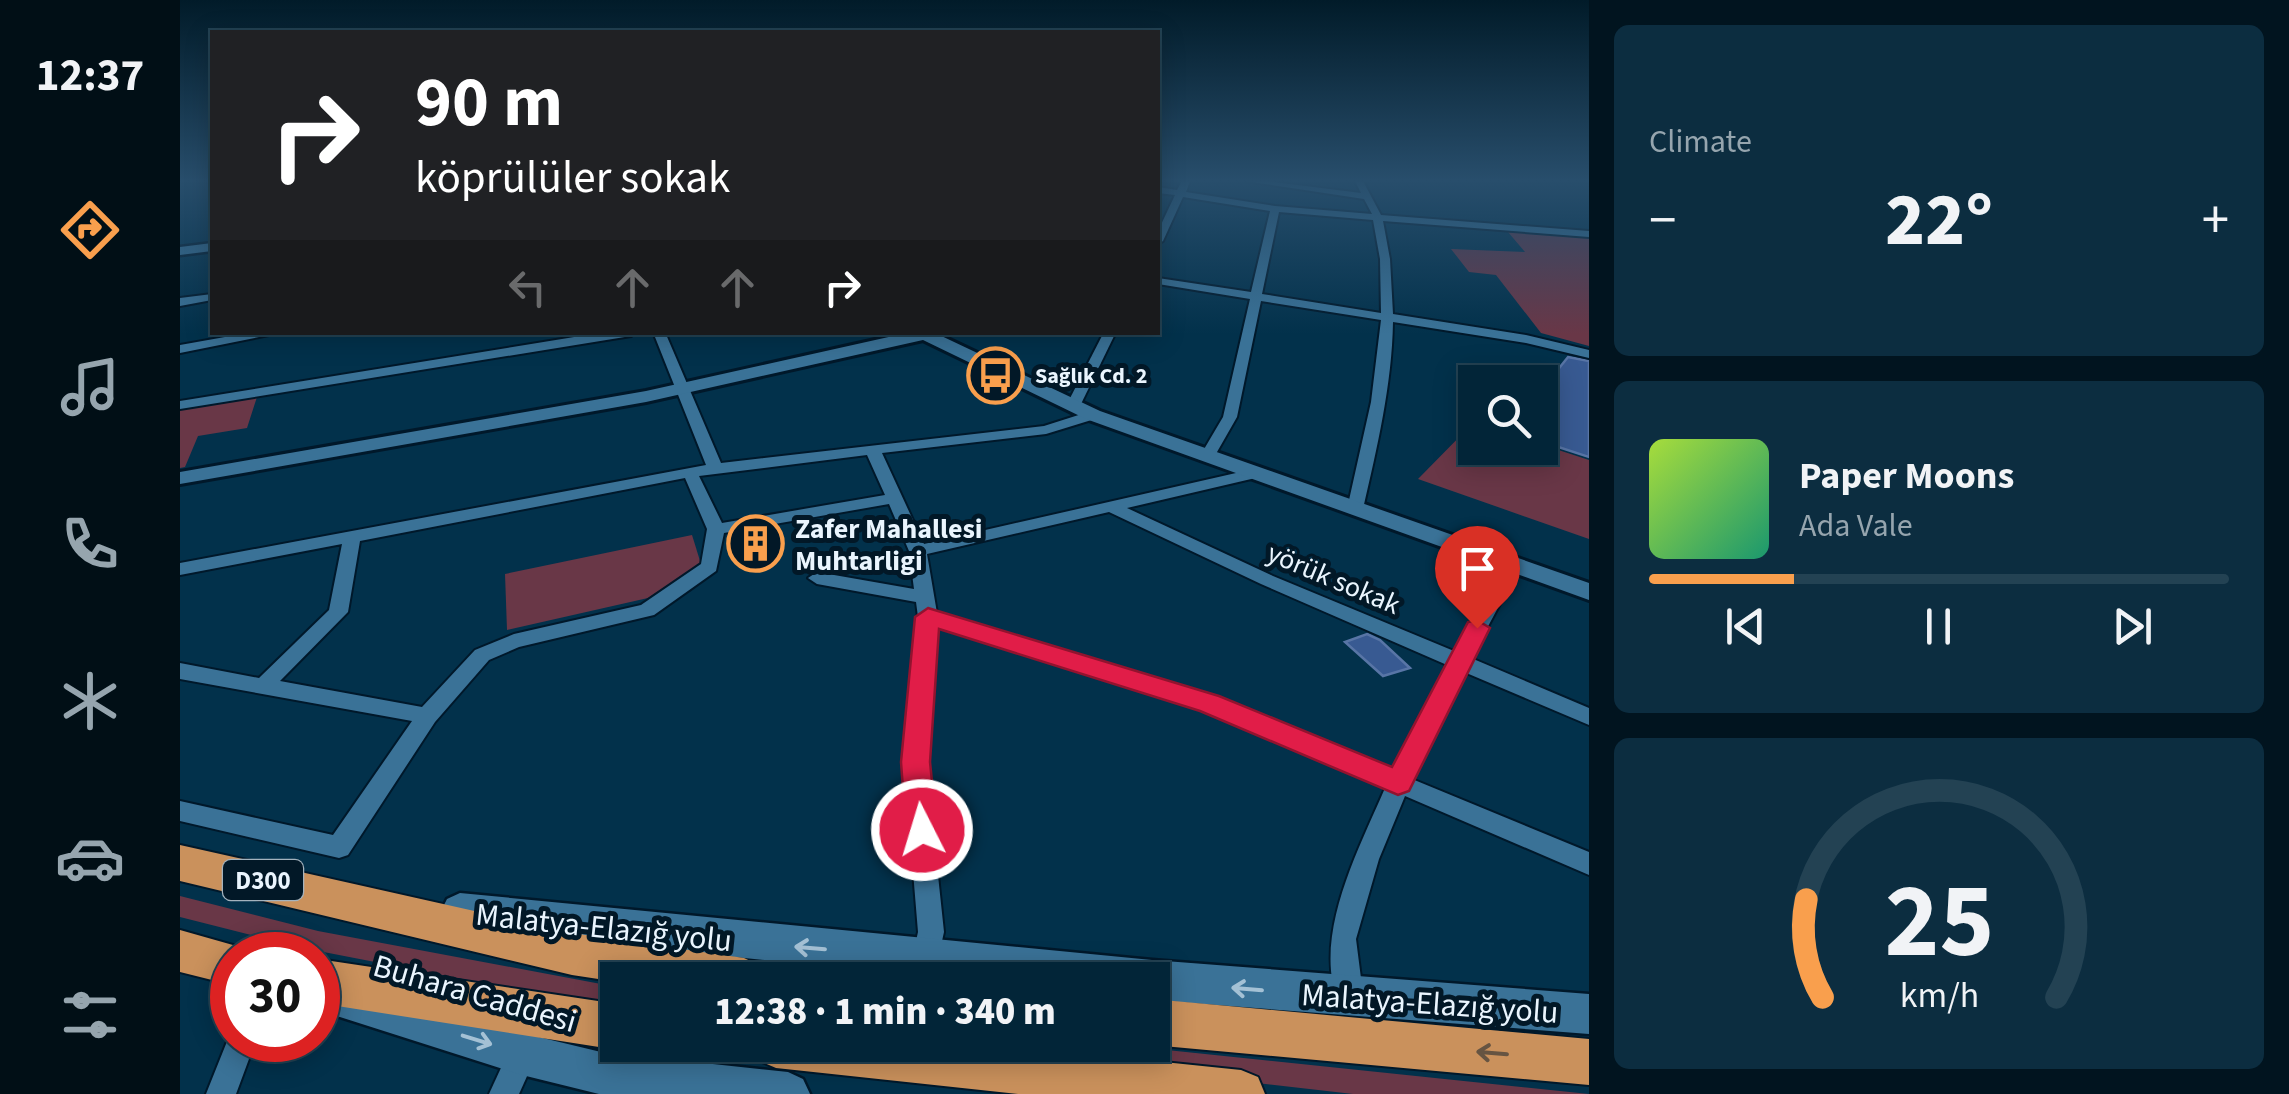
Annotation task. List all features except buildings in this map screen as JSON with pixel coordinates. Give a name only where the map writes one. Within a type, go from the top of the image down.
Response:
[{"type":"highway","name":"Malatya-Elazığ yolu","points":[[180,862],[347,898]]},
{"type":"highway","points":[[347,898],[572,954],[625,962]]},
{"type":"highway","points":[[180,950],[210,958]]},
{"type":"highway","points":[[340,983],[600,1023]]},
{"type":"highway","points":[[1170,1024],[1589,1062]]},
{"type":"highway","points":[[937,1062],[1241,1094]]},
{"type":"main road","points":[[180,252],[210,247]]},
{"type":"main road","name":"Malatya-Elazığ yolu","points":[[347,898],[958,962]]},
{"type":"main road","name":"Malatya-Elazığ yolu","points":[[1170,982],[1589,1014]]},
{"type":"main road","name":"Buhara Caddesi","points":[[340,997],[522,1054],[601,1073],[788,1094]]},
{"type":"street","points":[[1208,456],[1230,417],[1270,232]]},
{"type":"street","points":[[1355,509],[1382,392],[1388,318],[1380,232]]},
{"type":"street","points":[[1562,232],[1589,234]]},
{"type":"street","points":[[1160,281],[1526,339],[1589,354]]},
{"type":"street","points":[[180,302],[210,296]]},
{"type":"street","points":[[180,348],[260,335]]},
{"type":"street","points":[[180,405],[612,335]]},
{"type":"street","points":[[660,335],[715,468]]},
{"type":"street","points":[[180,478],[684,389],[917,335]]},
{"type":"street","points":[[923,335],[1092,415],[1589,592]]},
{"type":"street","points":[[1073,406],[1108,335]]},
{"type":"street","points":[[180,569],[715,468],[1046,430],[1092,415]]},
{"type":"street","points":[[874,452],[918,550],[926,607],[915,762],[931,932],[926,959]]},
{"type":"street","points":[[180,812],[339,847],[427,716],[482,655],[514,640],[647,610],[710,567],[716,529],[690,473]]},
{"type":"street","points":[[918,550],[1258,474]]},
{"type":"street","points":[[716,529],[894,498]]},
{"type":"street","name":"yörük sokak","points":[[1114,508],[1268,580],[1589,717]]},
{"type":"street","points":[[262,686],[338,612],[352,536]]},
{"type":"street","points":[[1350,998],[1344,939],[1366,860],[1398,782],[1513,563]]},
{"type":"street","points":[[818,578],[926,607],[1209,704],[1589,864]]},
{"type":"street","points":[[180,671],[427,716]]},
{"type":"street","points":[[504,1094],[522,1054]]},
{"type":"street","points":[[221,1094],[233,1062]]},
{"type":"shaded area","points":[[1508,232],[1589,236],[1589,346],[1541,333],[1496,275],[1469,272],[1451,249],[1525,252]]},
{"type":"shaded area","points":[[257,397],[247,428],[198,436],[185,467],[180,468],[180,409]]},
{"type":"shaded area","points":[[1458,438],[1458,465],[1558,465],[1558,450],[1589,460],[1589,539],[1418,479]]},
{"type":"shaded area","points":[[692,535],[701,564],[648,598],[507,630],[505,574]]},
{"type":"shaded area","points":[[180,896],[323,932],[240,932],[180,917]]},
{"type":"shaded area","points":[[340,935],[600,984],[600,1006],[340,955]]},
{"type":"shaded area","points":[[1170,1050],[1589,1094],[1353,1094],[1071,1062],[1170,1062]]},
{"type":"place","name":"Sağlık Cd. 2","points":[[996,375]]},
{"type":"place","name":"Zafer Mahallesi Muhtarligi","points":[[756,544]]},
{"type":"route","points":[[922,830],[915,762],[928,617],[1209,704],[1398,782],[1477,628]]}]
